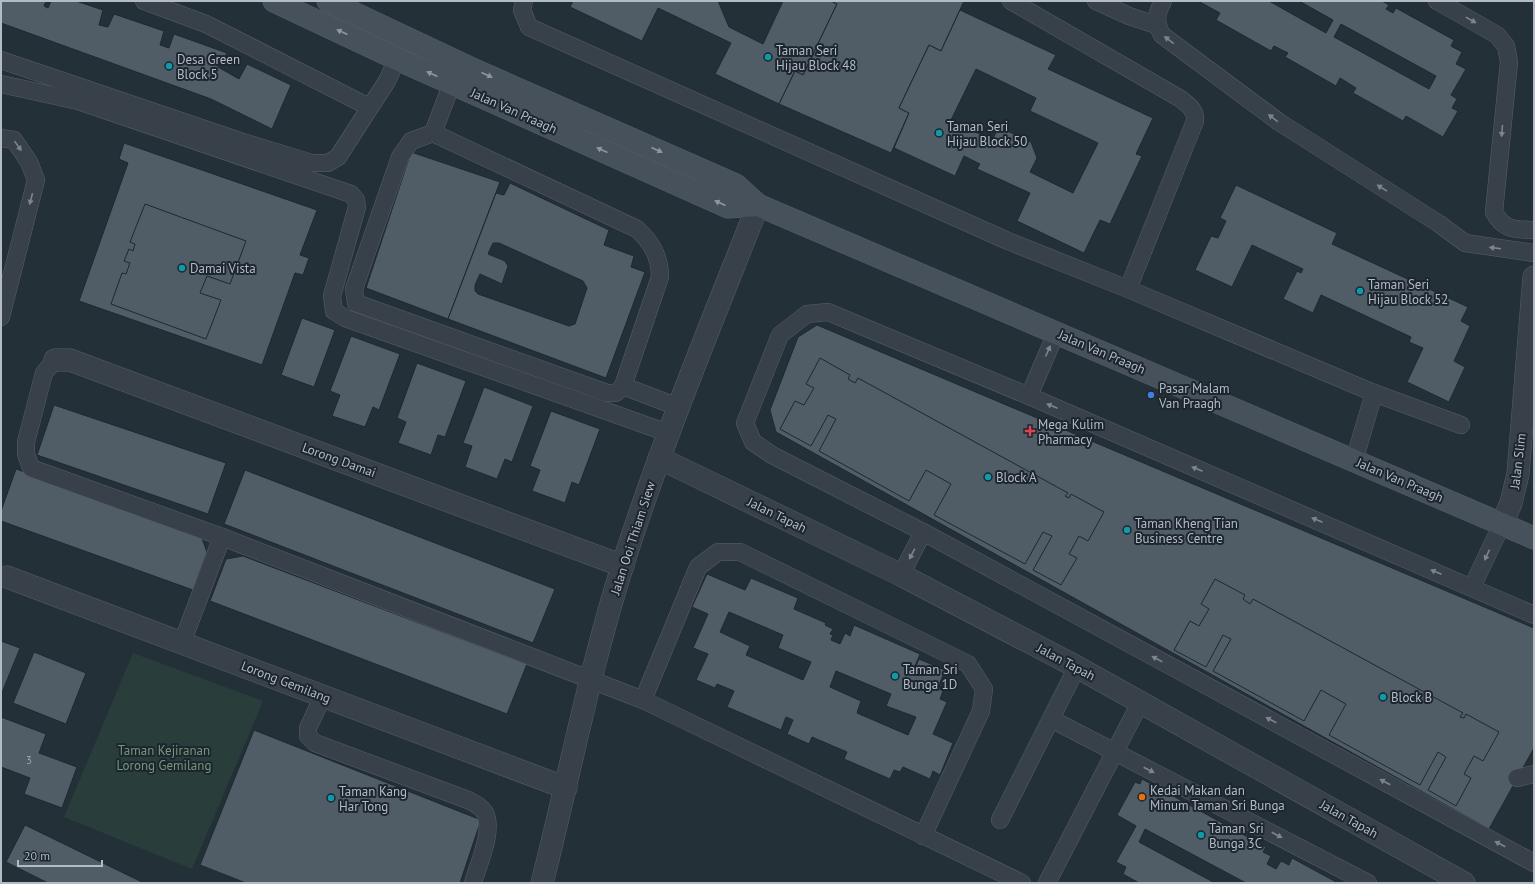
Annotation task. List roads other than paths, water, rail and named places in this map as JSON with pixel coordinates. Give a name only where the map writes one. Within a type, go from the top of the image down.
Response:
[{"type":"main road","name":"Jalan Van Praagh","points":[[274,1],[397,59],[728,207],[758,205]]},
{"type":"main road","name":"Jalan Van Praagh","points":[[328,1],[470,68],[736,185],[758,205],[1534,538]]},
{"type":"street","name":"Jalan Ooi Thiam Siew","points":[[542,883],[591,681],[623,566],[658,458],[758,205]]},
{"type":"street","name":"Jalan Slim","points":[[1502,524],[1511,503],[1518,474],[1534,277]]},
{"type":"street","name":"Lorong Damai","points":[[55,360],[70,360],[623,566]]},
{"type":"street","name":"Jalan Tapah","points":[[658,458],[901,575],[1078,667],[1464,883]]},
{"type":"street","name":"Lorong Gemilang","points":[[7,577],[566,788]]},
{"type":"lane","points":[[144,1],[206,24],[369,108]]},
{"type":"lane","points":[[524,1],[522,10],[529,27],[1008,241],[1128,288],[1374,393],[1461,425]]},
{"type":"lane","points":[[1011,1],[1181,99],[1194,110],[1196,116],[1195,122],[1128,288]]},
{"type":"lane","points":[[1096,1],[1129,16],[1156,25]]},
{"type":"lane","points":[[1163,1],[1158,11],[1156,25],[1162,35],[1279,122],[1438,223],[1465,242],[1534,252]]},
{"type":"lane","points":[[1437,1],[1497,35],[1506,46],[1509,62],[1494,212],[1500,222],[1509,228],[1534,230]]},
{"type":"lane","points":[[1,60],[243,142],[312,163],[328,163],[338,157],[387,81],[397,59]]},
{"type":"lane","points":[[433,133],[452,83]]},
{"type":"lane","points":[[1,84],[78,101],[350,194],[356,200],[357,207],[332,296],[334,311],[345,318],[668,433]]},
{"type":"lane","points":[[433,133],[637,229],[647,238],[655,250],[660,264],[660,278],[623,386],[616,393],[607,393],[356,303],[354,289],[400,157],[411,141],[433,133]]},
{"type":"lane","points":[[1,138],[14,140],[29,162],[36,180],[1,316]]},
{"type":"lane","points":[[1534,615],[1029,396],[828,312],[807,314],[780,335],[745,423],[753,442],[772,455],[923,532],[1534,863]]},
{"type":"lane","points":[[1029,396],[1056,333]]},
{"type":"lane","points":[[55,360],[44,373],[26,442],[26,454],[31,468],[222,537],[643,700],[1022,883]]},
{"type":"lane","points":[[623,386],[678,407]]},
{"type":"lane","points":[[1354,461],[1374,393]]},
{"type":"lane","points":[[1472,587],[1502,524]]},
{"type":"lane","points":[[901,575],[923,532]]},
{"type":"lane","points":[[182,643],[222,537]]},
{"type":"lane","points":[[643,700],[698,567],[718,552],[740,552],[968,664],[984,689],[981,711],[923,836]]},
{"type":"lane","points":[[1000,820],[1078,667]]},
{"type":"lane","points":[[323,696],[308,728],[308,736],[315,743],[468,800],[477,804],[485,813],[488,824],[487,837],[473,883]]},
{"type":"lane","points":[[1047,883],[1140,703]]},
{"type":"lane","points":[[1051,718],[1368,883]]},
{"type":"lane","points":[[1517,778],[1534,774]]},
{"type":"place","name":"Taman Seri Hijau Block 48","points":[[768,57]]},
{"type":"place","name":"Desa Green Block 5","points":[[169,66]]},
{"type":"place","name":"Taman Seri Hijau Block 50","points":[[939,133]]},
{"type":"place","name":"Damai Vista","points":[[182,268]]},
{"type":"place","name":"Taman Seri Hijau Block 52","points":[[1360,291]]},
{"type":"place","name":"Pasar Malam Van Praagh","points":[[1151,395]]},
{"type":"place","name":"Mega Kulim Pharmacy","points":[[1030,431]]},
{"type":"place","name":"Block A","points":[[988,477]]},
{"type":"place","name":"Taman Kheng Tian Business Centre","points":[[1127,530]]},
{"type":"place","name":"Taman Sri Bunga 1D","points":[[895,676]]},
{"type":"place","name":"Block B","points":[[1383,697]]},
{"type":"place","name":"Kedai Makan dan Minum Taman Sri Bunga","points":[[1142,797]]},
{"type":"place","name":"Taman Kang Har Tong","points":[[331,798]]},
{"type":"place","name":"Taman Sri Bunga 3C","points":[[1201,835]]},
{"type":"park label","name":"Taman Kejiranan Lorong Gemilang","points":[[164,758]]}]
